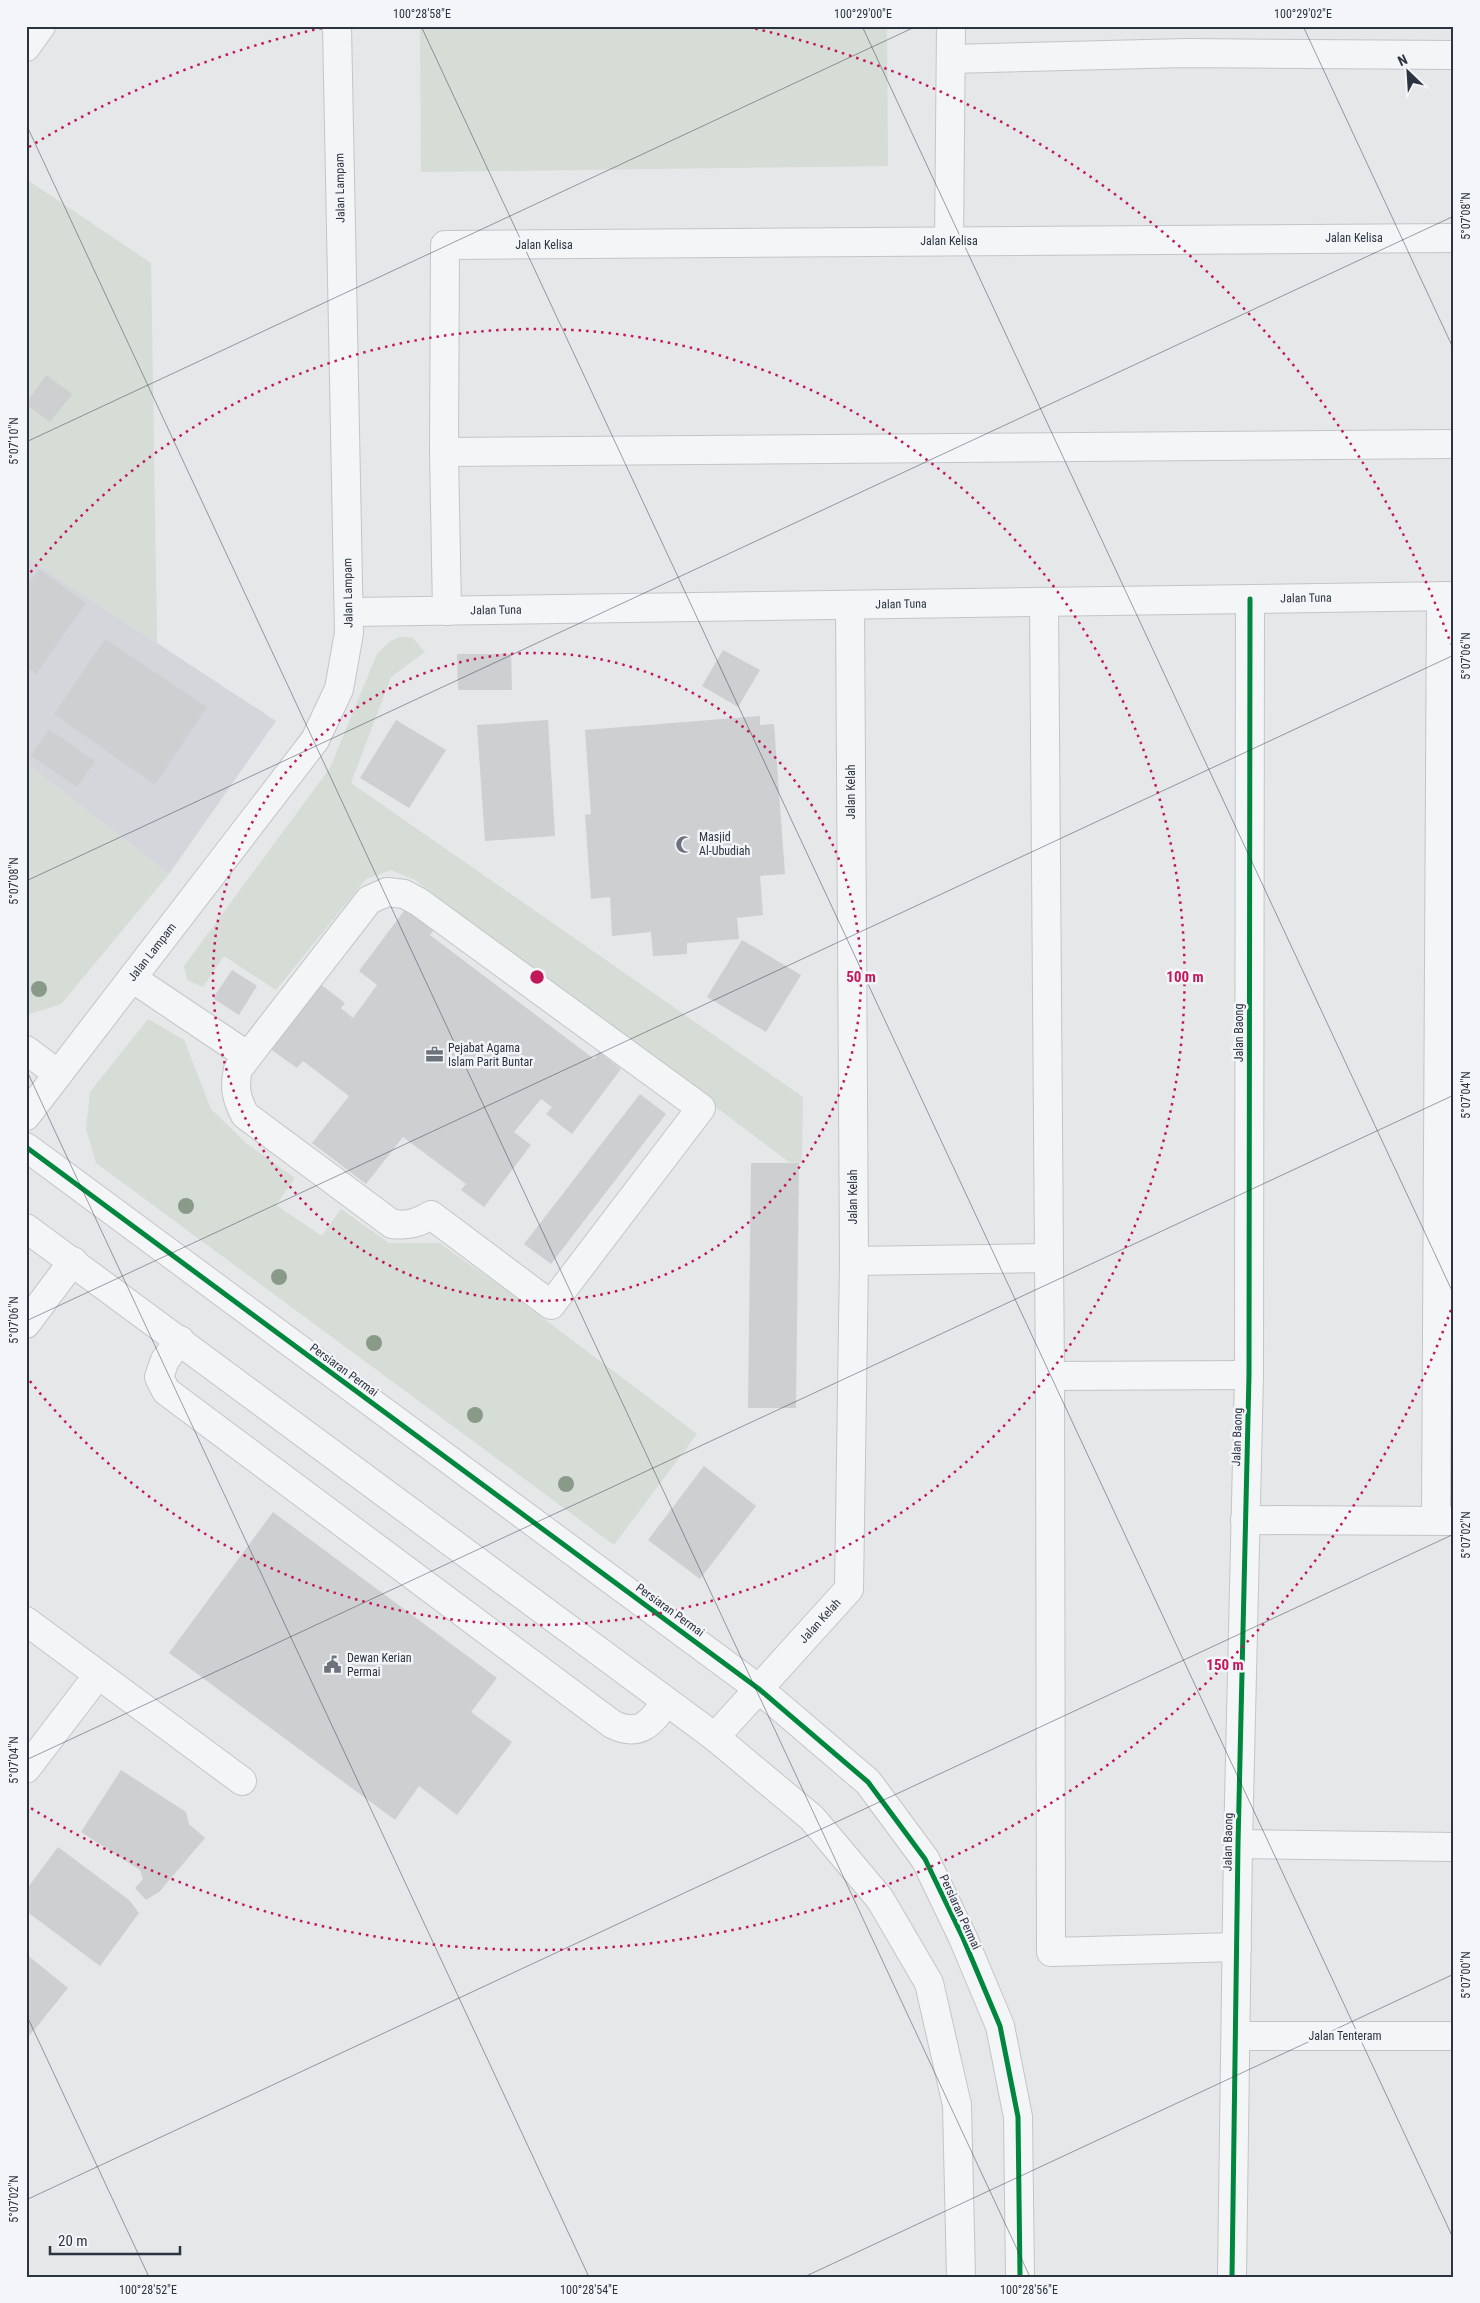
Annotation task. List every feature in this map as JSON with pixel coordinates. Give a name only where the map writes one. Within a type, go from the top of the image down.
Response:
[{"type":"street","points":[[26,47],[41,26]]},
{"type":"street","name":"Jalan Lampam","points":[[26,1116],[315,740],[339,689],[349,633],[349,612],[337,26]]},
{"type":"street","points":[[949,242],[951,26]]},
{"type":"street","points":[[951,59],[1186,53],[1454,55]]},
{"type":"street","name":"Jalan Kelisa","points":[[444,452],[445,245],[1454,238]]},
{"type":"street","points":[[447,611],[444,452],[1454,444]]},
{"type":"street","points":[[1245,1520],[1445,1521],[1447,596]]},
{"type":"street","name":"Jalan Tuna","points":[[349,612],[1447,596]]},
{"type":"street","name":"Jalan Baong","points":[[1232,2277],[1237,2036],[1238,1844],[1249,1375],[1250,599]]},
{"type":"street","points":[[1044,602],[1050,1376],[1051,1952],[1237,1947]]},
{"type":"street","name":"Jalan Kelah","points":[[715,1738],[849,1588],[854,1261],[850,605]]},
{"type":"street","points":[[387,892],[404,894],[419,902],[701,1108],[551,1305],[431,1214],[419,1223],[406,1226],[392,1224],[245,1115],[237,1100],[235,1084],[238,1069],[248,1056],[369,900],[387,892]]},
{"type":"street","points":[[132,978],[248,1056]]},
{"type":"street","points":[[26,1050],[58,1074]]},
{"type":"street","name":"Persiaran Permai","points":[[26,1147],[759,1688],[868,1782],[925,1860],[962,1938],[1000,2026],[1018,2117],[1020,2277]]},
{"type":"street","points":[[26,1228],[180,1340],[715,1738],[812,1818],[880,1899],[930,1983],[958,2105],[962,2277]]},
{"type":"street","points":[[854,1261],[1049,1258]]},
{"type":"street","points":[[26,1324],[73,1261]]},
{"type":"street","points":[[180,1340],[165,1360],[159,1377],[166,1390],[612,1724],[624,1731],[640,1729],[651,1722],[666,1702]]},
{"type":"street","points":[[1050,1376],[1249,1375]]},
{"type":"street","points":[[26,1621],[242,1781]]},
{"type":"street","points":[[26,1769],[98,1675]]},
{"type":"street","points":[[1238,1844],[1454,1846]]},
{"type":"street","name":"Jalan Tenteram","points":[[1237,2036],[1454,2036]]},
{"type":"shaded area","points":[[420,26],[887,26],[888,166],[421,172]]},
{"type":"shaded area","points":[[26,179],[151,263],[157,643],[26,557]]},
{"type":"shaded area","points":[[26,557],[276,721],[169,874],[26,763]]},
{"type":"shaded area","points":[[399,637],[412,637],[425,652],[391,677],[351,783],[803,1097],[802,1163],[789,1162],[415,880],[391,870],[366,879],[276,990],[224,956],[203,987],[187,980],[184,966],[330,768],[377,654],[389,642]]},
{"type":"shaded area","points":[[26,763],[169,874],[61,1004],[27,1015]]},
{"type":"shaded area","points":[[148,1019],[184,1040],[211,1109],[246,1143],[295,1178],[276,1205],[322,1236],[341,1209],[389,1243],[439,1243],[495,1282],[697,1434],[614,1545],[96,1163],[86,1129],[90,1092]]},
{"type":"building","points":[[46,375],[72,394],[50,422],[26,404]]},
{"type":"building","points":[[39,569],[86,603],[36,674],[26,667],[26,587]]},
{"type":"building","points":[[105,639],[207,707],[155,785],[54,714]]},
{"type":"building","points":[[723,650],[760,670],[738,707],[702,686]]},
{"type":"building","points":[[457,654],[511,654],[512,690],[458,690]]},
{"type":"building","name":"Masjid Al-Ubudiah","points":[[760,716],[760,725],[774,724],[785,874],[760,876],[763,915],[737,918],[739,939],[687,943],[687,954],[653,956],[651,932],[612,936],[610,897],[591,899],[585,815],[591,814],[585,730]]},
{"type":"building","points":[[396,720],[446,750],[409,808],[360,778]]},
{"type":"building","points":[[548,720],[555,836],[485,841],[477,725]]},
{"type":"building","points":[[49,729],[95,761],[77,787],[31,756]]},
{"type":"building","name":"Pejabat Agama Islam Parit Buntar","points":[[407,907],[435,928],[430,935],[594,1059],[599,1052],[621,1069],[572,1134],[546,1114],[552,1107],[541,1099],[514,1132],[531,1145],[484,1207],[461,1190],[466,1184],[403,1137],[366,1184],[312,1143],[349,1096],[303,1061],[297,1068],[269,1048],[319,983],[345,1003],[341,1008],[353,1018],[377,985],[359,971]]},
{"type":"building","points":[[742,940],[801,975],[766,1032],[707,997]]},
{"type":"building","points":[[232,970],[257,986],[239,1015],[213,998]]},
{"type":"building","points":[[640,1094],[666,1114],[551,1264],[524,1244]]},
{"type":"building","points":[[751,1163],[799,1163],[796,1408],[748,1408]]},
{"type":"building","points":[[704,1466],[756,1506],[700,1579],[648,1540]]},
{"type":"building","name":"Dewan Kerian Permai","points":[[273,1512],[497,1678],[471,1712],[512,1742],[457,1815],[419,1786],[395,1820],[169,1653]]},
{"type":"building","points":[[121,1770],[186,1812],[189,1824],[205,1838],[159,1892],[146,1900],[135,1888],[143,1879],[140,1870],[81,1832]]},
{"type":"building","points":[[58,1847],[129,1900],[139,1913],[100,1966],[26,1911],[26,1890]]},
{"type":"building","points":[[26,1954],[68,1988],[26,2040]]},
{"type":"cycle path","points":[[1232,2277],[1238,1844],[1249,1375],[1250,599]]},
{"type":"cycle path","points":[[26,1147],[759,1689],[868,1782],[925,1859],[963,1938],[1000,2026],[1018,2117],[1020,2277]]},
{"type":"place","name":"Masjid Al-Ubudiah","points":[[685,844]]},
{"type":"place","name":"Pejabat Agama Islam Parit Buntar","points":[[434,1055]]},
{"type":"place","name":"Dewan Kerian Permai","points":[[333,1665]]}]
